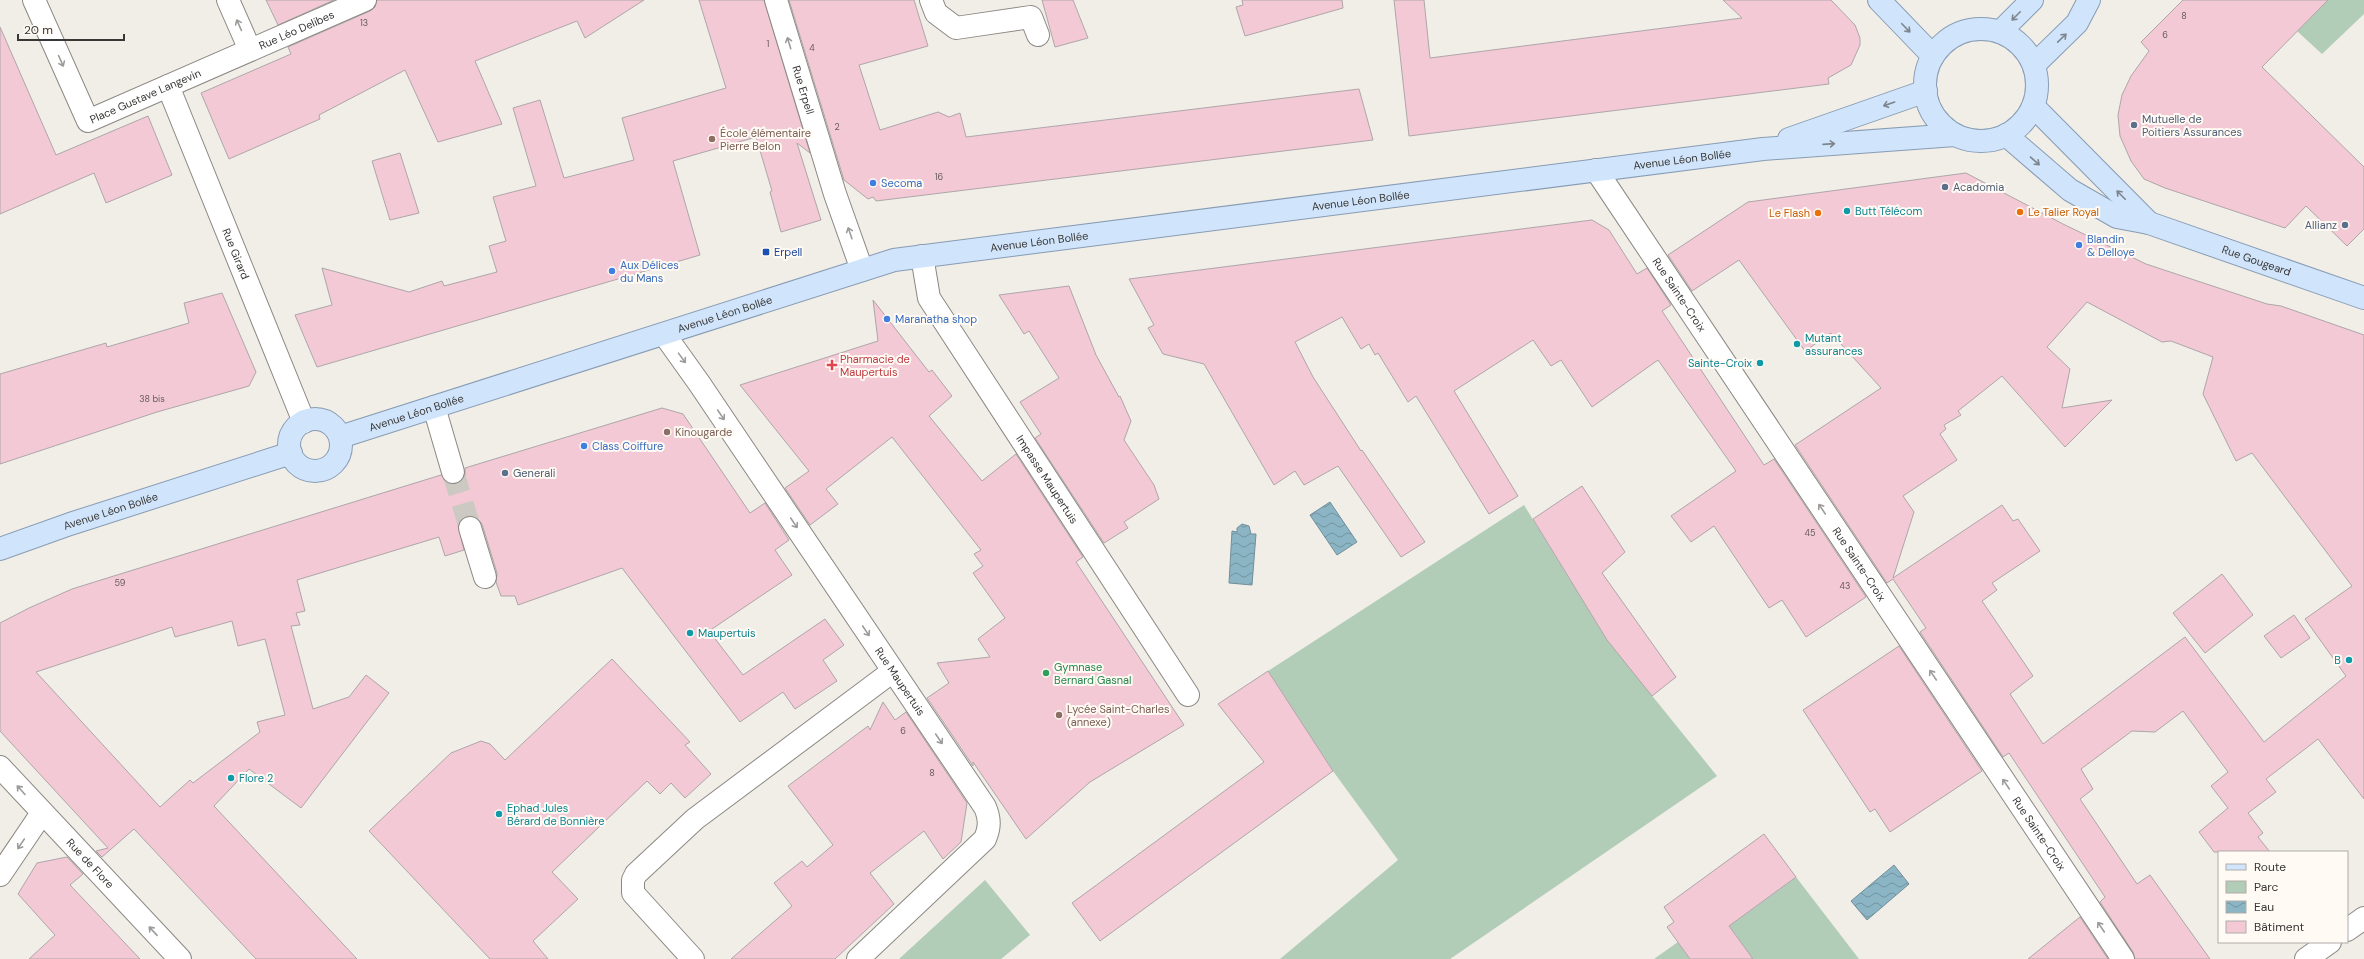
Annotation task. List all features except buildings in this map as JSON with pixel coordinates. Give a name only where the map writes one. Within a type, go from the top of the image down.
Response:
[{"type":"main road","points":[[1879,0],[1933,56]]},
{"type":"main road","points":[[2000,32],[2032,0]]},
{"type":"main road","points":[[2034,65],[2077,23],[2089,0]]},
{"type":"main road","points":[[1979,29],[2000,32],[2021,45],[2034,65],[2037,86],[2033,106],[2022,123],[2006,135],[1980,141],[1956,134],[1935,116],[1926,91],[1926,73],[1933,56],[1940,47],[1957,34],[1979,29]]},
{"type":"main road","name":"Avenue Léon Bollée","points":[[1762,149],[1926,91]]},
{"type":"main road","name":"Rue Gougeard","points":[[2033,106],[2149,223]]},
{"type":"main road","name":"Avenue Léon Bollée","points":[[340,437],[894,260],[1762,149],[1956,134]]},
{"type":"main road","name":"Rue Gougeard","points":[[2006,135],[2070,190],[2117,217],[2149,223],[2364,298]]},
{"type":"main road","points":[[319,420],[327,422],[334,427],[340,437],[341,451],[337,459],[323,470],[307,470],[299,465],[291,453],[289,443],[291,435],[304,422],[319,420]]},
{"type":"main road","name":"Avenue Léon Bollée","points":[[0,549],[70,524],[291,453]]},
{"type":"street","name":"Place Gustave Langevin","points":[[34,0],[88,121],[250,50]]},
{"type":"street","points":[[228,0],[250,50]]},
{"type":"street","name":"Rue Léo Delibes","points":[[250,50],[365,0]]},
{"type":"street","name":"Rue Erpell","points":[[776,0],[835,194],[862,270]]},
{"type":"street","points":[[931,0],[936,13],[956,28],[1032,17],[1038,35]]},
{"type":"street","name":"Rue Girard","points":[[168,86],[304,422]]},
{"type":"street","name":"Rue Sainte-Croix","points":[[1596,170],[2123,959]]},
{"type":"street","name":"Impasse Maupertuis","points":[[922,256],[929,298],[1188,696]]},
{"type":"street","name":"Rue Maupertuis","points":[[664,334],[700,383],[985,808],[989,820],[989,831],[986,839],[858,959]]},
{"type":"street","points":[[434,407],[453,472]]},
{"type":"street","points":[[470,528],[485,577]]},
{"type":"street","points":[[693,959],[633,893],[633,880],[636,874],[695,819],[893,671]]},
{"type":"street","name":"Rue de Flore","points":[[0,767],[180,959]]},
{"type":"street","points":[[0,875],[42,813]]},
{"type":"street","points":[[2348,929],[2364,918]]},
{"type":"street","points":[[2306,959],[2329,943]]},
{"type":"green space","points":[[2328,0],[2364,0],[2364,14],[2322,54],[2297,31]]},
{"type":"green space","points":[[1524,505],[1607,640],[1717,776],[1450,959],[1280,959],[1398,860],[1333,771],[1268,671]]},
{"type":"green space","points":[[1796,877],[1859,959],[1753,959],[1729,926]]},
{"type":"green space","points":[[985,880],[1030,935],[1001,959],[899,959]]},
{"type":"green space","points":[[1678,942],[1690,959],[1654,959]]},
{"type":"water","points":[[1330,502],[1357,542],[1337,555],[1310,515]]},
{"type":"water","points":[[1242,524],[1249,526],[1251,534],[1256,534],[1252,585],[1229,583],[1232,531],[1237,532],[1237,528]]},
{"type":"water","points":[[1894,865],[1909,884],[1867,920],[1851,901]]},
{"type":"tunnel","points":[[453,472],[470,528]]},
{"type":"place","name":"Mutuelle de Poitiers Assurances","points":[[2134,125]]},
{"type":"place","name":"École élémentaire Pierre Belon","points":[[712,139]]},
{"type":"place","name":"Secoma","points":[[873,183]]},
{"type":"place","name":"Acadomia","points":[[1945,187]]},
{"type":"place","name":"Butt Télécom","points":[[1847,211]]},
{"type":"place","name":"Le Talier Royal","points":[[2020,212]]},
{"type":"place","name":"Le Flash","points":[[1818,213]]},
{"type":"place","name":"Allianz","points":[[2345,225]]},
{"type":"place","name":"Blandin & Delloye","points":[[2079,245]]},
{"type":"place","name":"Erpell","points":[[766,252]]},
{"type":"place","name":"Aux Délices du Mans","points":[[612,271]]},
{"type":"place","name":"Maranatha shop","points":[[887,319]]},
{"type":"place","name":"Mutant assurances","points":[[1797,344]]},
{"type":"place","name":"Sainte-Croix","points":[[1760,363]]},
{"type":"place","name":"Pharmacie de Maupertuis","points":[[832,365]]},
{"type":"place","name":"Kinougarde","points":[[667,432]]},
{"type":"place","name":"Class Coiffure","points":[[584,446]]},
{"type":"place","name":"Generali","points":[[505,473]]},
{"type":"place","name":"Maupertuis","points":[[690,633]]},
{"type":"place","name":"B","points":[[2349,660]]},
{"type":"place","name":"Gymnase Bernard Gasnal","points":[[1046,673]]},
{"type":"place","name":"Lycée Saint-Charles (annexe)","points":[[1059,715]]},
{"type":"place","name":"Flore 2","points":[[231,778]]},
{"type":"place","name":"Ephad Jules Bérard de Bonnière","points":[[499,814]]}]
